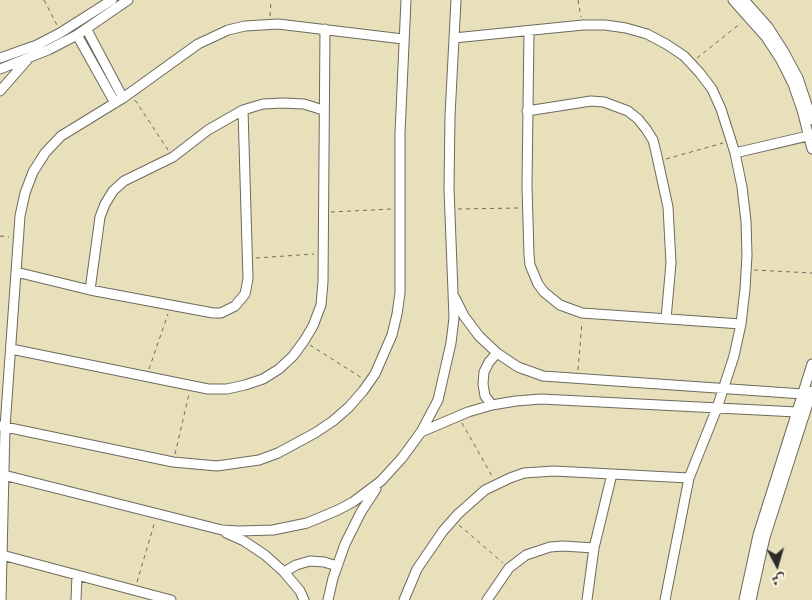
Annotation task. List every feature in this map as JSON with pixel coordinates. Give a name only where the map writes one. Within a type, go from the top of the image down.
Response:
[{"type":"street","points":[[0,58],[37,45],[60,33],[112,0]]},
{"type":"street","points":[[0,69],[30,58],[87,30],[128,0]]},
{"type":"street","points":[[3,426],[173,462],[217,466],[245,463],[278,453],[297,444],[333,421],[349,407],[368,383],[384,355],[397,314],[400,278],[399,208],[403,39],[406,0]]},
{"type":"street","points":[[328,600],[345,544],[361,512],[381,481],[402,458],[421,432],[438,400],[447,366],[454,318],[450,209],[450,116],[456,0]]},
{"type":"street","points":[[734,0],[766,37],[781,60],[793,84],[810,135],[812,149]]},
{"type":"street","points":[[744,0],[768,27],[784,52],[798,78],[812,120]]},
{"type":"street","points":[[1,600],[3,426],[11,349],[20,216],[25,193],[33,172],[46,153],[61,136],[127,95],[205,40],[228,30],[245,26],[270,24],[403,39]]},
{"type":"street","points":[[454,38],[583,26],[605,25],[626,28],[647,34],[666,44],[691,64],[712,90],[721,109],[735,153],[746,221],[746,269],[741,324],[724,389],[689,478],[665,600]]},
{"type":"street","points":[[11,349],[208,389],[227,389],[245,385],[279,369],[293,356],[313,326],[321,305],[323,282],[325,29]]},
{"type":"street","points":[[87,30],[127,95]]},
{"type":"street","points":[[529,31],[527,208],[530,260],[533,275],[538,284],[560,306],[582,313],[741,324]]},
{"type":"street","points":[[77,35],[115,103]]},
{"type":"street","points":[[0,90],[30,58]]},
{"type":"street","points":[[527,111],[591,101],[604,102],[616,106],[638,119],[646,129],[652,140],[658,161],[668,207],[670,291],[666,319]]},
{"type":"street","points":[[90,290],[100,218],[105,204],[113,191],[124,181],[173,157],[208,130],[243,110],[263,104],[283,103],[304,104],[323,110]]},
{"type":"street","points":[[16,272],[90,290],[213,313],[221,313],[236,306],[245,294],[248,286],[243,110]]},
{"type":"street","points":[[735,153],[810,135]]},
{"type":"street","points":[[453,294],[469,323],[479,336],[497,353],[518,367],[543,376],[724,389],[807,392]]},
{"type":"street","points":[[492,405],[486,396],[483,378],[489,362],[497,353]]},
{"type":"street","points":[[751,600],[765,537],[807,392],[812,364]]},
{"type":"street","points":[[744,600],[758,535],[797,412],[807,392]]},
{"type":"street","points":[[421,432],[492,405],[541,399],[797,412]]},
{"type":"street","points":[[404,600],[422,558],[453,520],[485,490],[496,484],[517,476],[539,471],[689,478]]},
{"type":"street","points":[[2,474],[222,530],[256,532],[307,523],[338,510],[360,497],[381,481]]},
{"type":"street","points":[[586,600],[594,548],[612,474]]},
{"type":"street","points":[[222,530],[258,550],[284,572],[300,591],[304,600]]},
{"type":"street","points":[[487,600],[509,568],[526,555],[550,546],[594,548]]},
{"type":"street","points":[[2,555],[171,600]]},
{"type":"street","points":[[284,572],[296,565],[310,561],[324,562],[337,566]]},
{"type":"street","points":[[76,600],[77,575]]},
{"type":"path","points":[[44,0],[60,33]]},
{"type":"path","points":[[270,24],[271,0]]},
{"type":"path","points":[[578,0],[583,26]]},
{"type":"path","points":[[691,64],[749,16]]},
{"type":"path","points":[[127,95],[173,157]]},
{"type":"path","points":[[658,161],[732,140]]},
{"type":"path","points":[[323,213],[399,208]]},
{"type":"path","points":[[450,209],[527,208]]},
{"type":"path","points":[[0,236],[19,237]]},
{"type":"path","points":[[248,258],[323,254]]},
{"type":"path","points":[[746,269],[812,273]]},
{"type":"path","points":[[146,377],[171,305]]},
{"type":"path","points":[[578,378],[582,313]]},
{"type":"path","points":[[304,342],[368,383]]},
{"type":"path","points":[[173,462],[191,386]]},
{"type":"path","points":[[459,416],[496,484]]},
{"type":"path","points":[[135,590],[157,514]]},
{"type":"path","points":[[453,520],[509,568]]}]
